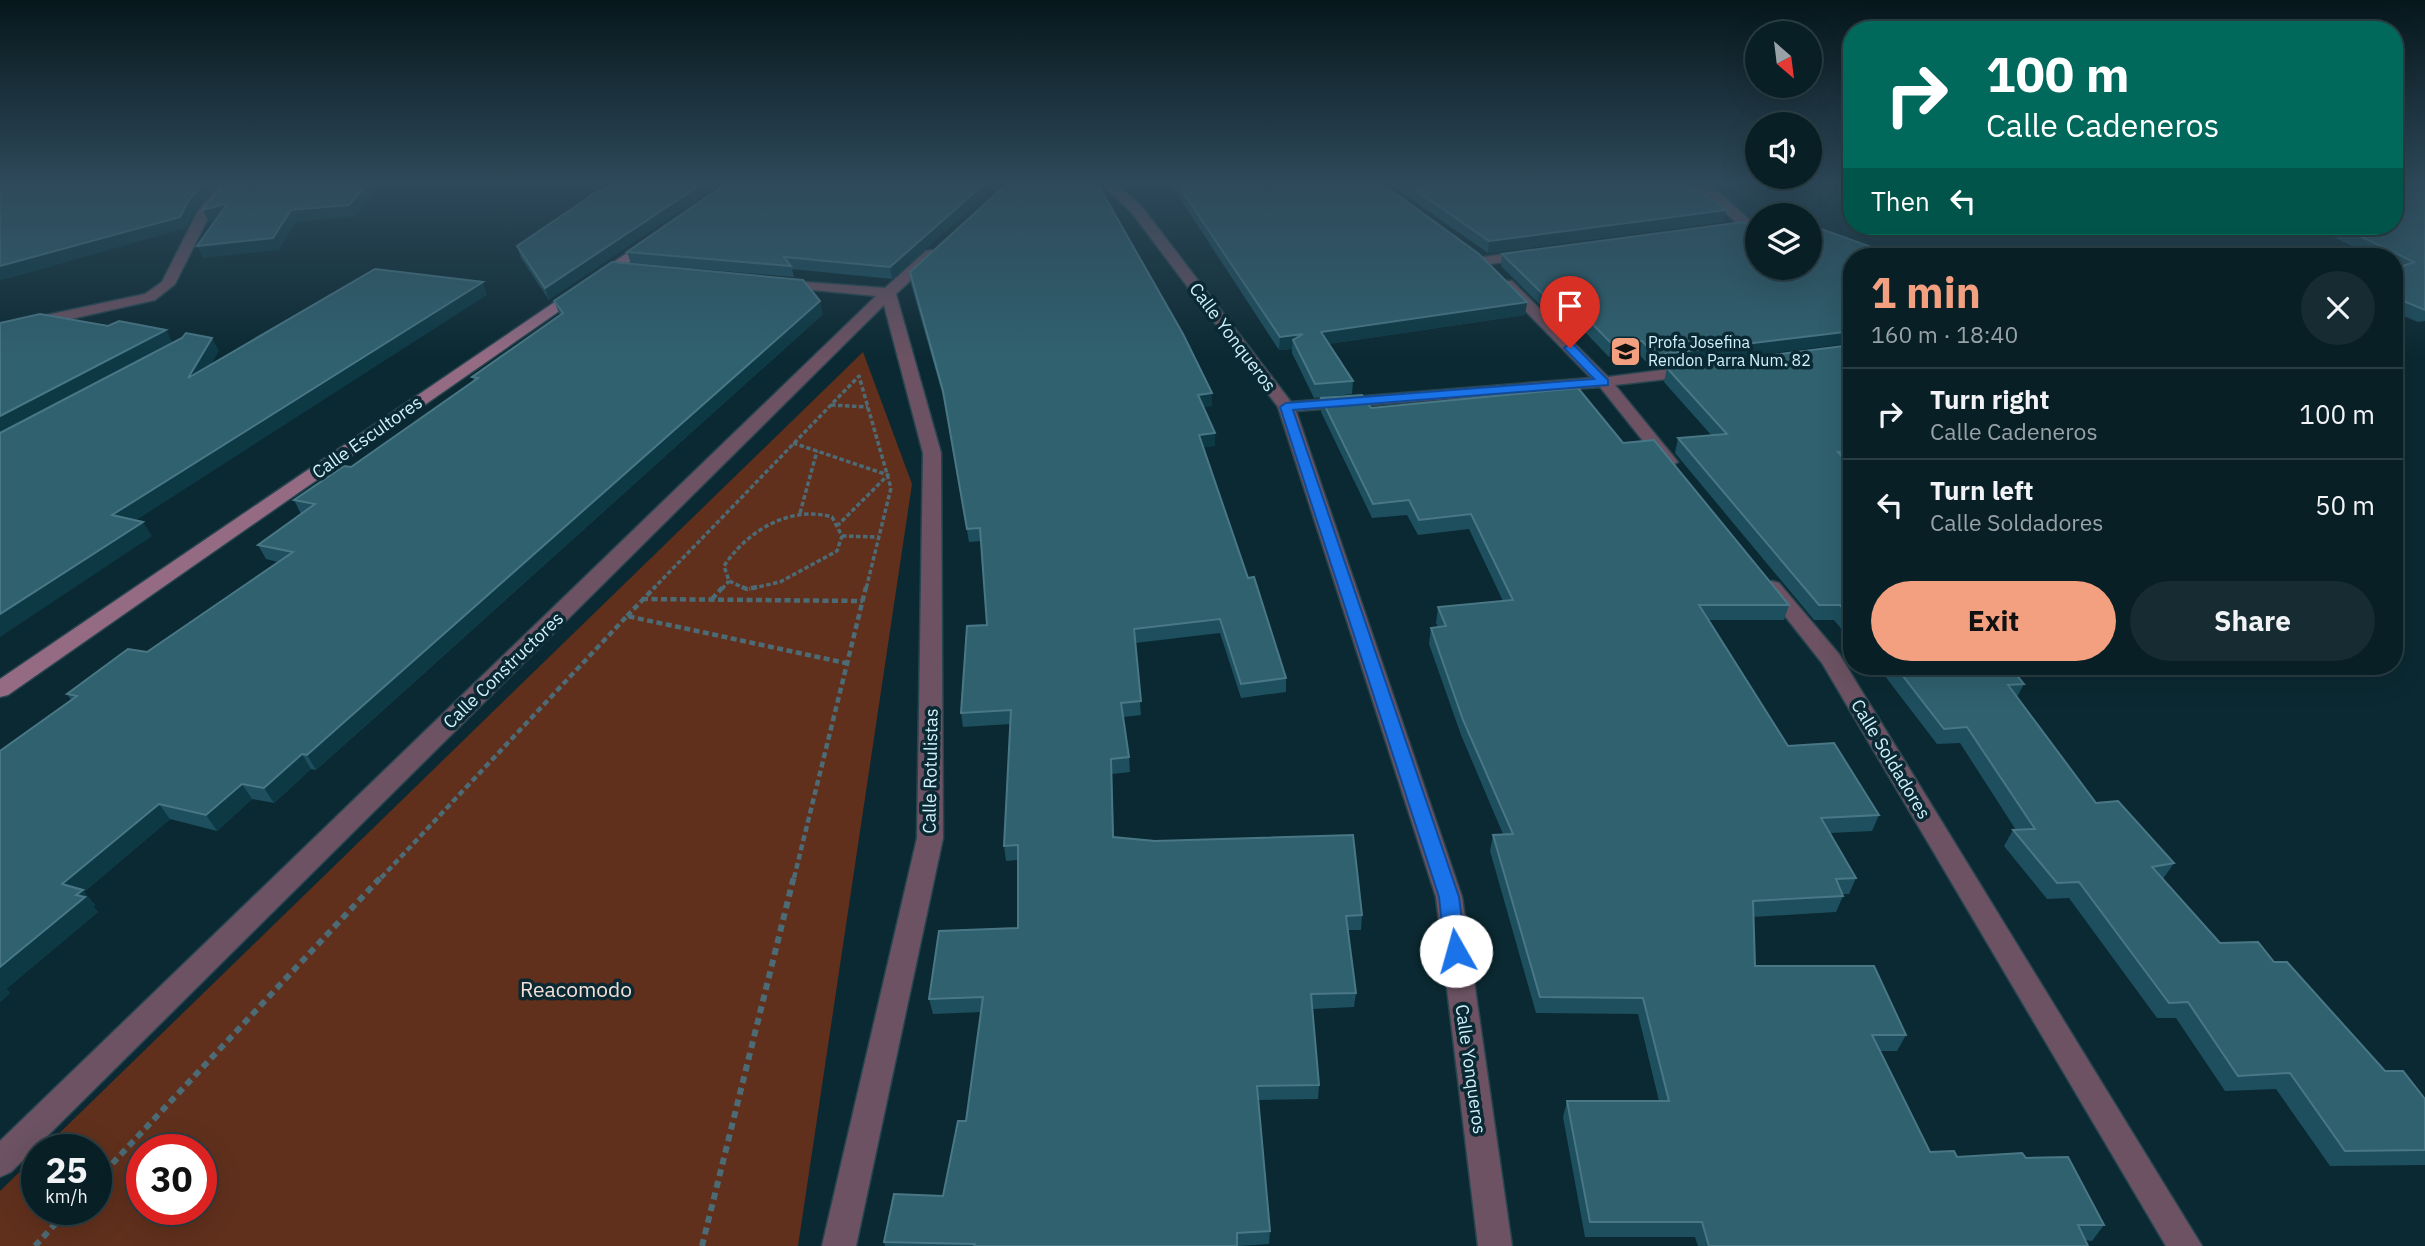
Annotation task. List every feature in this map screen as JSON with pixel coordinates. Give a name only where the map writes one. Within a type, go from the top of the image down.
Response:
[{"type":"street","points":[[0,330],[150,297],[169,284],[190,241]]},
{"type":"street","name":"Calle Escultores","points":[[0,690],[651,241]]},
{"type":"street","name":"Calle Constructores","points":[[0,1162],[888,293],[946,241]]},
{"type":"street","name":"Calle Yonqueros","points":[[1161,241],[1286,407],[1449,897],[1495,1246]]},
{"type":"street","points":[[1462,245],[1484,261],[1604,382],[1682,478]]},
{"type":"street","points":[[1484,261],[1540,253]]},
{"type":"street","points":[[614,267],[641,269]]},
{"type":"street","points":[[764,281],[888,293]]},
{"type":"street","name":"Calle Rotulistas","points":[[839,1246],[930,838],[932,453],[888,293]]},
{"type":"street","points":[[1286,407],[1604,382],[1714,368]]},
{"type":"street","name":"Calle Soldadores","points":[[1761,574],[1831,659],[2185,1246]]},
{"type":"path","points":[[112,1164],[642,599],[859,376],[891,488],[702,1246]]},
{"type":"path","points":[[831,405],[868,407]]},
{"type":"path","points":[[750,428],[888,475]]},
{"type":"path","points":[[800,513],[817,451]]},
{"type":"path","points":[[838,525],[888,475]]},
{"type":"path","points":[[800,513],[818,513],[832,517],[838,525],[842,536],[838,551],[779,582],[747,589],[729,581],[724,566],[732,552],[773,521],[800,513]]},
{"type":"path","points":[[842,536],[879,537]]},
{"type":"path","points":[[712,599],[729,581]]},
{"type":"path","points":[[642,599],[863,601]]},
{"type":"path","points":[[627,616],[846,663]]},
{"type":"path","points":[[35,1246],[54,1225]]},
{"type":"green space","name":"Reacomodo","points":[[863,352],[912,484],[798,1246],[0,1246],[0,1191],[21,1171],[21,1225],[112,1225],[112,1134],[58,1134]]},
{"type":"building","points":[[0,241],[91,241],[0,266]]},
{"type":"building","points":[[200,241],[243,241],[197,246]]},
{"type":"building","points":[[524,241],[616,241],[545,288],[517,246]]},
{"type":"building","points":[[643,241],[919,241],[890,267],[784,257],[791,266],[627,252]]},
{"type":"building","points":[[944,241],[1130,241],[1183,334],[1212,393],[1198,395],[1215,433],[1199,435],[1248,578],[1254,577],[1286,678],[1241,684],[1220,619],[1134,629],[1141,701],[1121,703],[1129,757],[1111,759],[1113,837],[1155,841],[1353,835],[1362,915],[1346,916],[1356,993],[1311,994],[1319,1085],[1257,1086],[1270,1231],[1237,1233],[1237,1246],[974,1246],[975,1244],[884,1242],[894,1194],[943,1196],[958,1121],[966,1121],[983,997],[929,999],[939,931],[1018,928],[1018,845],[1004,846],[1011,710],[961,713],[967,626],[987,625],[980,528],[967,529],[943,391],[910,272]]},
{"type":"building","points":[[1216,241],[1461,241],[1479,254],[1527,302],[1321,332],[1353,381],[1315,384],[1293,340],[1303,334],[1280,337]]},
{"type":"building","points":[[1599,241],[1745,241],[1745,280],[1822,280],[1822,241],[1855,241],[1874,248],[1843,248],[1843,332],[1655,355],[1642,341],[1612,344],[1567,298],[1549,300],[1502,254]]},
{"type":"building","points":[[2371,241],[2425,241],[2425,310],[2403,301],[2403,266],[2414,262],[2403,257],[2403,248],[2385,248]]},
{"type":"building","points":[[612,262],[803,280],[820,301],[307,755],[302,754],[264,788],[242,784],[206,815],[159,804],[62,884],[83,890],[76,895],[85,897],[0,967],[0,751],[77,696],[67,694],[128,649],[147,652],[293,552],[258,545],[315,504],[294,500],[344,466],[351,467],[478,378],[472,377],[563,313],[554,301]]},
{"type":"building","points":[[375,269],[483,282],[112,515],[143,522],[0,614],[0,433],[182,338],[186,333],[212,338],[188,378]]},
{"type":"building","points":[[40,314],[108,326],[119,321],[166,330],[0,416],[0,323]]},
{"type":"building","points":[[1843,346],[1843,452],[1838,452],[1843,458],[1843,609],[1840,605],[1819,605],[1678,438],[1727,434],[1667,368]]},
{"type":"building","points":[[1578,388],[1623,443],[1654,440],[1789,605],[1699,605],[1788,746],[1834,743],[1879,815],[1821,818],[1856,878],[1836,879],[1843,896],[1753,901],[1755,966],[1874,966],[1906,1035],[1872,1035],[1930,1152],[1954,1151],[1957,1157],[2022,1153],[2026,1158],[2068,1157],[2104,1225],[2078,1225],[2088,1246],[1709,1246],[1702,1222],[1590,1222],[1567,1101],[1669,1101],[1643,998],[1540,997],[1493,835],[1513,834],[1463,720],[1431,628],[1446,626],[1438,607],[1513,600],[1471,514],[1419,520],[1409,500],[1373,504],[1321,398],[1362,395],[1371,408]]},
{"type":"building","points":[[1902,675],[2017,675],[2024,684],[2008,685],[2096,803],[2118,801],[2174,863],[2152,867],[2220,943],[2258,942],[2274,962],[2287,962],[2385,1071],[2403,1071],[2425,1099],[2425,1150],[2345,1151],[2290,1073],[2238,1076],[2188,1002],[2169,1003],[2079,882],[2057,883],[2013,830],[2035,829],[1967,727],[1944,729]]},
{"type":"place","name":"Profa Josefina Rendon Parra Num. 82","points":[[1625,351]]},
{"type":"route","points":[[1456,951],[1449,897],[1286,407],[1604,382],[1570,348]]}]
